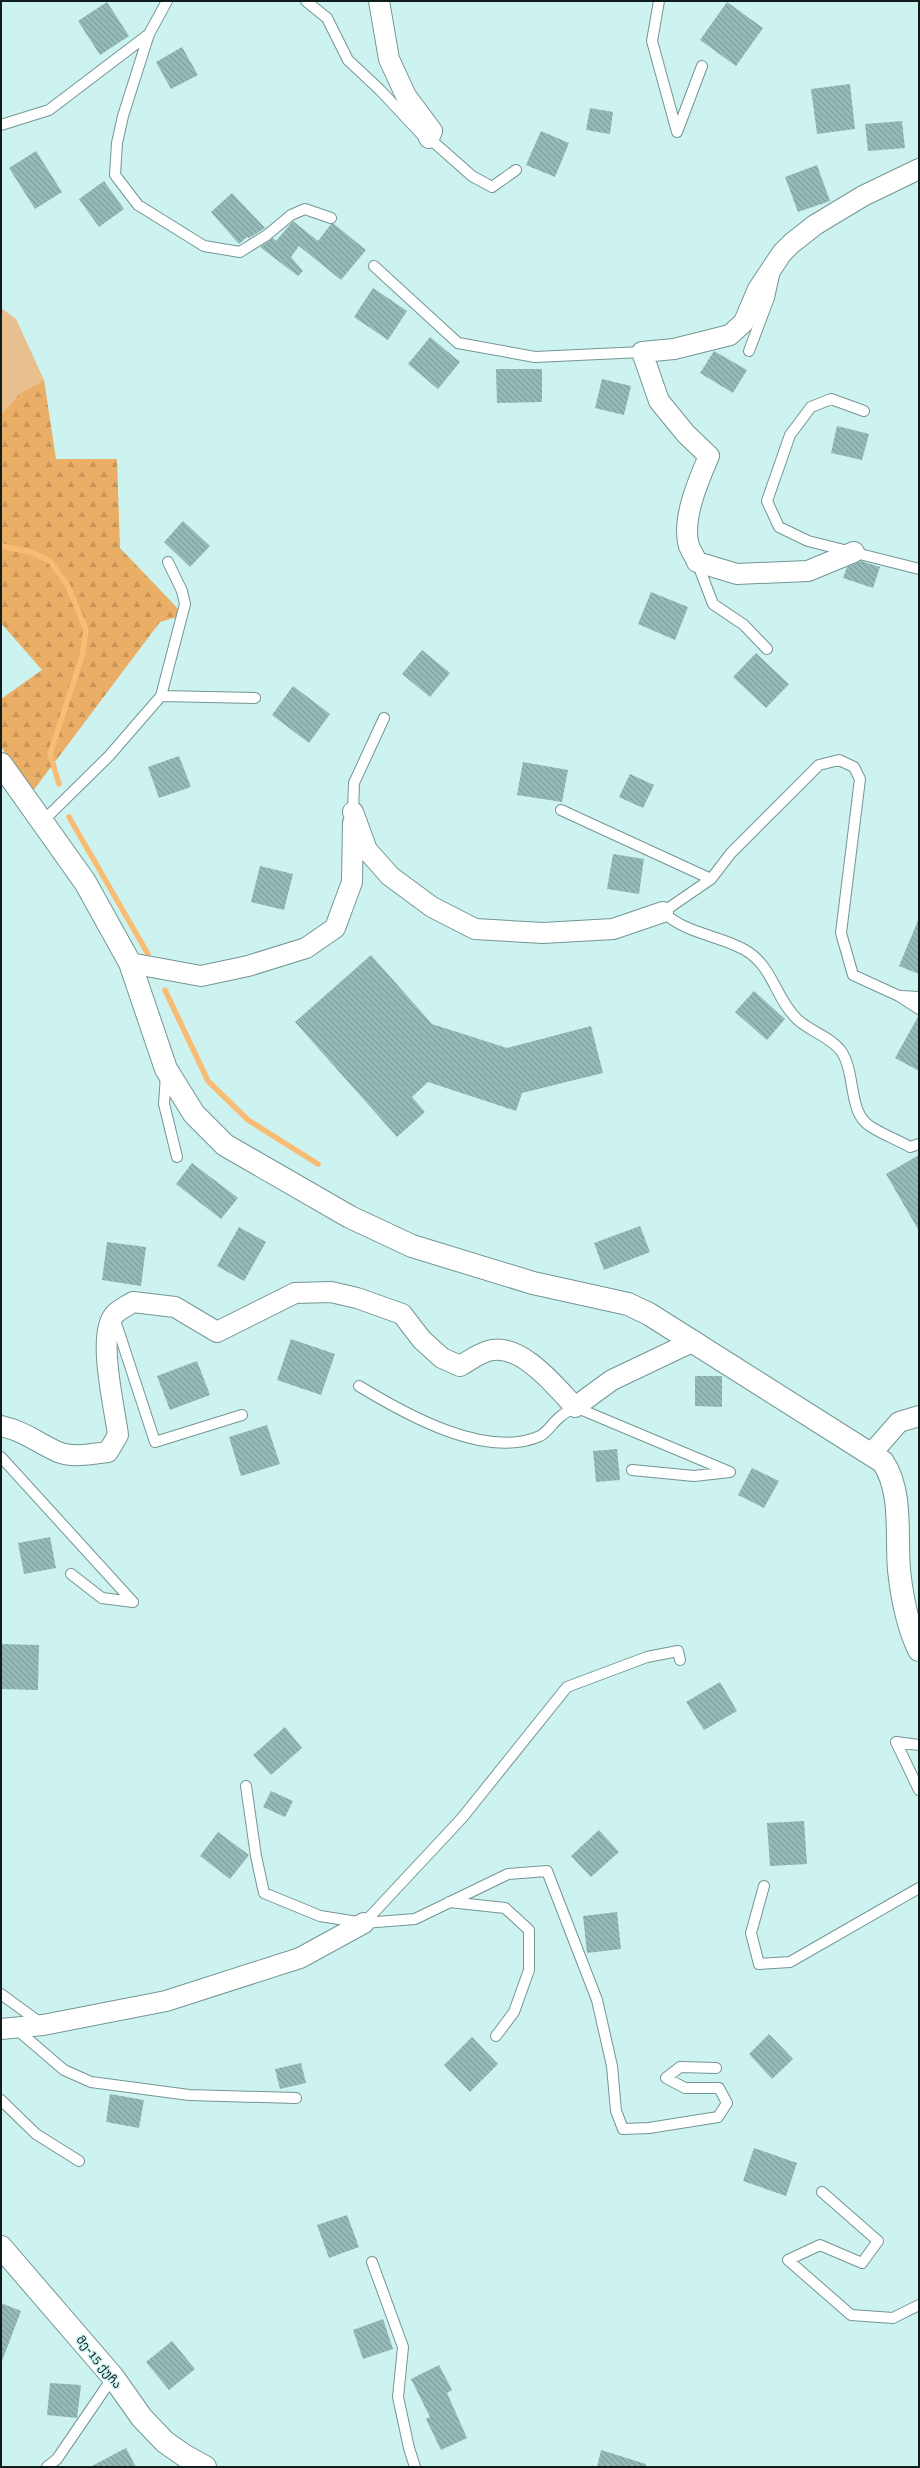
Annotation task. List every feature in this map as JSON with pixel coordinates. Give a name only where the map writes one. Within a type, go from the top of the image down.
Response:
[{"type":"street","points":[[379,1],[389,58],[406,96],[432,131],[429,138]]},
{"type":"street","points":[[854,552],[808,571],[737,574],[697,562],[688,545],[688,522],[696,487],[709,456],[686,434],[659,400],[642,352],[674,349],[730,336],[744,322],[758,289],[782,253],[815,225],[863,196],[919,169]]},
{"type":"street","points":[[1,764],[85,882],[130,963],[166,1069],[194,1114],[224,1145],[350,1217],[412,1246],[532,1283],[628,1304],[694,1341],[827,1428],[872,1454],[883,1462],[889,1471],[895,1495],[903,1603],[919,1650]]},
{"type":"street","points":[[130,963],[201,976],[248,966],[306,948],[335,928],[352,882],[353,812]]},
{"type":"street","points":[[353,812],[367,850],[390,876],[432,907],[475,929],[543,933],[613,929],[663,912]]},
{"type":"street","points":[[1,1426],[20,1430],[59,1452],[81,1456],[108,1452],[118,1435],[107,1368],[107,1334],[114,1315],[133,1302],[175,1307],[217,1332],[295,1294],[330,1292],[357,1298],[402,1314],[422,1340],[442,1358],[460,1366],[489,1350],[513,1352],[546,1376],[575,1407],[612,1380],[694,1341]]},
{"type":"street","points":[[872,1454],[899,1422],[919,1416]]},
{"type":"street","points":[[8,2028],[43,2025],[166,2001],[300,1958],[364,1923]]},
{"type":"street","name":"მე-15 ქუჩა","points":[[1,2247],[113,2377],[142,2418],[165,2442],[185,2456],[205,2467]]},
{"type":"lane","points":[[167,1],[149,34],[117,143],[115,175],[138,205],[204,246],[240,252],[268,235],[290,215],[305,209],[331,218]]},
{"type":"lane","points":[[306,1],[327,18],[348,60],[380,90],[423,136],[429,138],[472,176],[492,187],[516,170]]},
{"type":"lane","points":[[659,1],[652,41],[677,132],[702,66]]},
{"type":"lane","points":[[1,125],[49,110],[149,34]]},
{"type":"lane","points":[[749,351],[769,298],[776,263]]},
{"type":"lane","points":[[374,266],[458,343],[535,357],[642,352]]},
{"type":"lane","points":[[864,411],[831,399],[811,407],[790,435],[767,501],[779,527],[808,541],[919,569]]},
{"type":"lane","points":[[42,822],[109,756],[161,696],[185,604],[182,590],[168,562]]},
{"type":"lane","points":[[697,562],[713,604],[744,625],[767,649]]},
{"type":"lane","points":[[161,696],[255,698]]},
{"type":"lane","points":[[353,812],[354,783],[384,718]]},
{"type":"lane","points":[[919,1009],[899,996],[853,975],[841,933],[860,779],[854,767],[839,760],[819,765],[731,853],[711,879],[663,912],[674,923],[744,949],[760,960],[787,1008],[797,1020],[840,1050],[847,1060],[860,1115],[866,1123],[910,1147],[919,1144]]},
{"type":"lane","points":[[561,810],[711,879]]},
{"type":"lane","points":[[899,996],[919,997]]},
{"type":"lane","points":[[166,1069],[164,1104],[177,1157]]},
{"type":"lane","points":[[114,1315],[155,1442],[242,1415]]},
{"type":"lane","points":[[359,1386],[405,1414],[463,1435],[493,1442],[523,1441],[542,1435],[559,1417],[575,1407],[730,1472],[694,1476],[632,1470]]},
{"type":"lane","points":[[1,1457],[133,1602],[102,1598],[71,1574]]},
{"type":"lane","points":[[364,1923],[462,1818],[567,1687],[647,1657],[678,1651],[680,1660]]},
{"type":"lane","points":[[919,1745],[896,1742],[919,1790]]},
{"type":"lane","points":[[246,1786],[256,1856],[264,1893],[320,1916],[364,1923],[415,1919],[508,1874],[547,1872],[598,2000],[612,2066],[616,2112],[623,2129],[649,2128],[718,2117],[727,2103],[720,2088],[685,2088],[666,2078],[680,2067],[716,2068]]},
{"type":"lane","points":[[764,1886],[751,1933],[759,1964],[790,1962],[919,1888]]},
{"type":"lane","points":[[449,1902],[505,1908],[529,1930],[529,1970],[514,2012],[496,2036]]},
{"type":"lane","points":[[1,1994],[43,2025]]},
{"type":"lane","points":[[8,2028],[64,2070],[92,2082],[189,2095],[296,2098]]},
{"type":"lane","points":[[1,2100],[36,2134],[79,2161]]},
{"type":"lane","points":[[822,2192],[878,2241],[862,2263],[820,2244],[788,2260],[852,2315],[893,2318],[919,2305]]},
{"type":"lane","points":[[372,2262],[403,2347],[398,2397],[409,2448],[415,2467]]},
{"type":"lane","points":[[47,2467],[56,2459],[113,2377]]},
{"type":"shaded area","points":[[1,308],[16,319],[44,380],[19,394],[1,415]]},
{"type":"green space","points":[[44,380],[56,459],[117,459],[120,548],[184,615],[160,622],[30,795],[1,746],[1,699],[42,670],[1,623],[1,415],[19,394]]},
{"type":"building","points":[[107,2],[129,36],[100,55],[78,21]]},
{"type":"building","points":[[727,2],[763,28],[736,66],[700,40]]},
{"type":"building","points":[[182,47],[198,75],[171,89],[156,62]]},
{"type":"building","points":[[850,84],[855,129],[817,134],[811,89]]},
{"type":"building","points":[[590,108],[613,112],[610,134],[586,130]]},
{"type":"building","points":[[902,121],[905,148],[868,151],[865,124]]},
{"type":"building","points":[[541,131],[569,143],[555,177],[526,165]]},
{"type":"building","points":[[36,151],[62,192],[35,209],[9,168]]},
{"type":"building","points":[[817,165],[830,201],[798,212],[785,177]]},
{"type":"building","points":[[104,181],[124,209],[99,227],[79,199]]},
{"type":"building","points":[[232,193],[265,228],[249,238],[247,237],[239,244],[211,212]]},
{"type":"building","points":[[293,221],[318,241],[331,224],[334,224],[366,250],[341,280],[299,246],[291,257],[303,271],[298,276],[260,247],[273,238],[276,241]]},
{"type":"building","points":[[373,288],[407,311],[388,340],[354,317]]},
{"type":"building","points":[[430,337],[460,362],[438,389],[408,364]]},
{"type":"building","points":[[714,351],[747,370],[733,393],[700,373]]},
{"type":"building","points":[[496,369],[542,369],[542,402],[497,403]]},
{"type":"building","points":[[602,379],[631,386],[624,415],[595,408]]},
{"type":"building","points":[[837,426],[869,434],[862,460],[831,453]]},
{"type":"building","points":[[183,521],[210,546],[190,567],[164,542]]},
{"type":"building","points":[[861,561],[880,567],[873,588],[843,578],[847,567]]},
{"type":"building","points":[[651,592],[688,607],[675,640],[638,624]]},
{"type":"building","points":[[422,650],[450,673],[430,697],[402,674]]},
{"type":"building","points":[[756,653],[789,684],[766,708],[733,677]]},
{"type":"building","points":[[293,686],[330,714],[309,743],[272,715]]},
{"type":"building","points":[[179,756],[191,787],[159,798],[148,767]]},
{"type":"building","points":[[523,762],[568,770],[562,802],[517,795]]},
{"type":"building","points":[[630,774],[654,785],[643,808],[619,797]]},
{"type":"building","points":[[613,854],[644,859],[639,894],[607,889]]},
{"type":"building","points":[[260,866],[293,874],[284,910],[251,902]]},
{"type":"building","points":[[919,918],[919,974],[899,966]]},
{"type":"building","points":[[371,955],[432,1024],[507,1048],[591,1026],[603,1073],[522,1093],[516,1111],[428,1082],[412,1097],[425,1112],[397,1137],[295,1022]]},
{"type":"building","points":[[754,991],[785,1019],[767,1040],[735,1012]]},
{"type":"building","points":[[919,1015],[919,1071],[895,1058]]},
{"type":"building","points":[[919,1155],[919,1231],[886,1174]]},
{"type":"building","points":[[192,1163],[238,1198],[221,1219],[176,1184]]},
{"type":"building","points":[[640,1226],[650,1252],[604,1270],[594,1243]]},
{"type":"building","points":[[239,1227],[266,1242],[244,1281],[217,1266]]},
{"type":"building","points":[[107,1242],[146,1247],[141,1286],[102,1280]]},
{"type":"building","points":[[291,1339],[335,1354],[321,1395],[277,1380]]},
{"type":"building","points":[[197,1361],[210,1395],[170,1410],[157,1376]]},
{"type":"building","points":[[695,1376],[722,1376],[722,1407],[695,1406]]},
{"type":"building","points":[[267,1425],[280,1464],[241,1476],[229,1437]]},
{"type":"building","points":[[617,1449],[620,1480],[596,1482],[593,1451]]},
{"type":"building","points":[[752,1468],[779,1481],[764,1508],[738,1495]]},
{"type":"building","points":[[50,1537],[56,1568],[24,1574],[18,1543]]},
{"type":"building","points":[[1,1644],[39,1645],[38,1690],[1,1689]]},
{"type":"building","points":[[720,1682],[737,1711],[704,1730],[686,1702]]},
{"type":"building","points":[[285,1727],[302,1748],[271,1775],[253,1755]]},
{"type":"building","points":[[271,1791],[293,1801],[285,1817],[263,1807]]},
{"type":"building","points":[[804,1821],[807,1864],[770,1866],[767,1823]]},
{"type":"building","points":[[599,1830],[619,1852],[591,1877],[571,1856]]},
{"type":"building","points":[[218,1832],[249,1855],[230,1879],[200,1856]]},
{"type":"building","points":[[617,1912],[621,1949],[587,1953],[583,1916]]},
{"type":"building","points":[[769,2034],[793,2059],[772,2079],[749,2054]]},
{"type":"building","points":[[472,2037],[498,2064],[470,2092],[444,2065]]},
{"type":"building","points":[[301,2063],[306,2083],[280,2089],[275,2069]]},
{"type":"building","points":[[110,2094],[144,2100],[139,2128],[106,2122]]},
{"type":"building","points":[[754,2148],[797,2163],[786,2196],[743,2181]]},
{"type":"building","points":[[347,2215],[359,2247],[329,2258],[317,2225]]},
{"type":"building","points":[[1,2303],[21,2311],[2,2361],[1,2361]]},
{"type":"building","points":[[383,2319],[393,2349],[363,2359],[353,2330]]},
{"type":"building","points":[[172,2341],[195,2369],[169,2390],[146,2362]]},
{"type":"building","points":[[439,2365],[452,2390],[447,2393],[467,2438],[441,2450],[426,2419],[430,2417],[411,2379]]},
{"type":"building","points":[[50,2383],[81,2385],[77,2418],[47,2415]]},
{"type":"building","points":[[126,2448],[136,2467],[90,2467]]},
{"type":"building","points":[[601,2450],[646,2464],[646,2467],[597,2467]]},
{"type":"waterway","points":[[1,546],[31,552],[50,561],[68,586],[86,630],[82,656],[50,754],[59,784]]},
{"type":"waterway","points":[[69,817],[148,954]]},
{"type":"waterway","points":[[165,990],[208,1081],[248,1120],[318,1164]]}]
